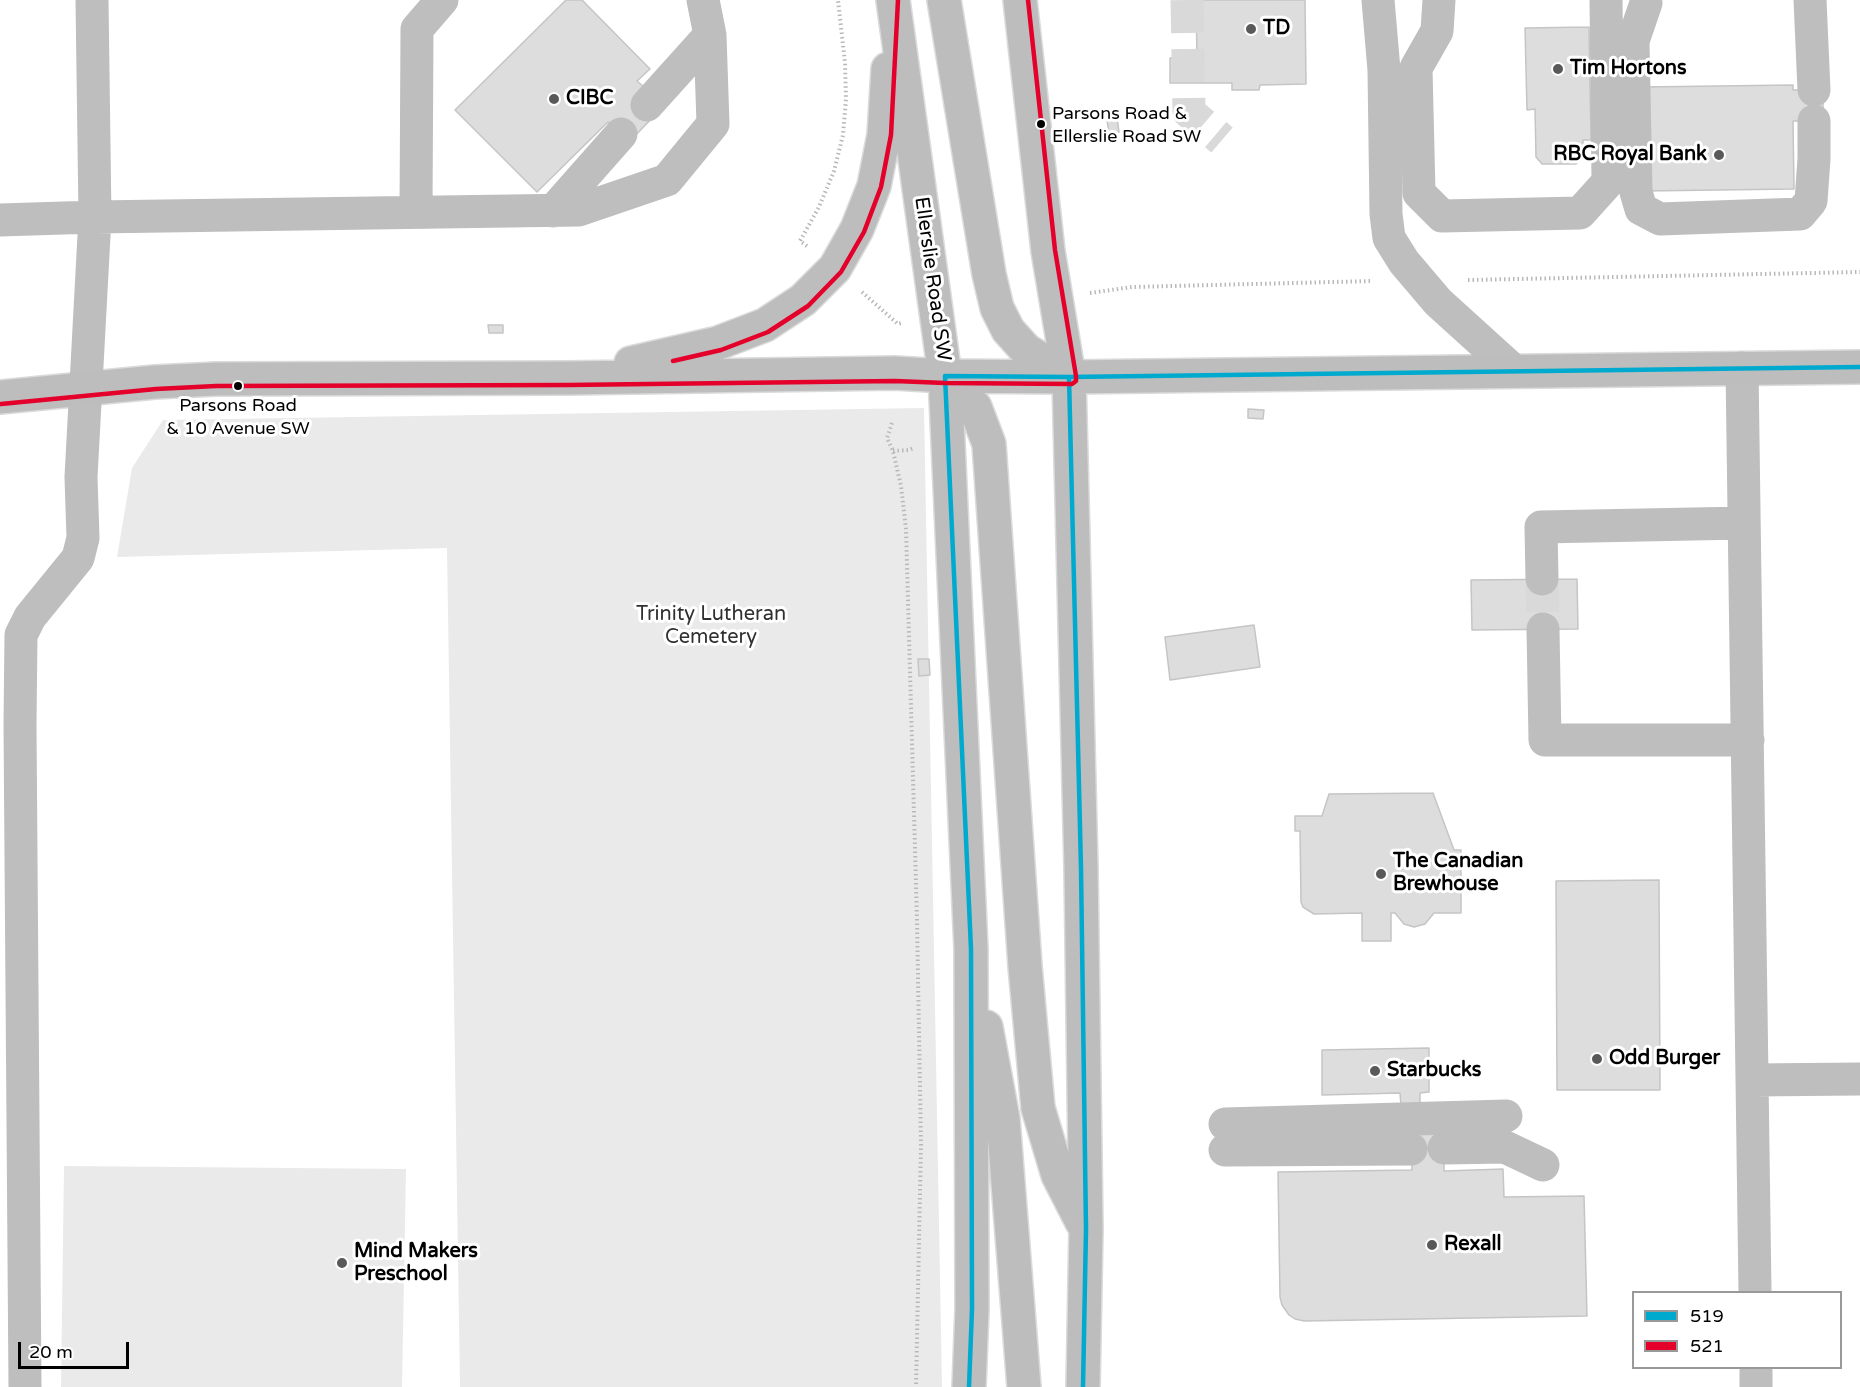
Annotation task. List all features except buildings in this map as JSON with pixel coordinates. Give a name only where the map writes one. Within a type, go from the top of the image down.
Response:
[{"type":"main road","name":"Ellerslie Road SW","points":[[892,0],[945,376],[971,949],[972,1309],[969,1387]]},
{"type":"main road","points":[[567,378],[718,343],[765,325],[803,300],[835,268],[857,229],[874,186],[884,135],[892,0]]},
{"type":"main road","points":[[944,0],[989,274],[997,308],[1008,330],[1026,350],[1069,377]]},
{"type":"main road","points":[[1020,0],[1048,251],[1069,377],[1081,868],[1086,1229],[1083,1387]]},
{"type":"main road","points":[[0,397],[86,388],[216,379],[567,378],[895,373],[945,376],[1069,377],[1860,367]]},
{"type":"main road","points":[[945,376],[975,407],[989,444],[1025,966],[1038,1108],[1058,1175],[1086,1229]]},
{"type":"main road","points":[[971,949],[1003,1119],[1024,1387]]},
{"type":"lane","points":[[25,1387],[11,1044],[11,632],[30,617],[78,558],[83,538],[81,477],[95,216],[92,0]]},
{"type":"lane","points":[[416,212],[417,14],[442,0]]},
{"type":"lane","points":[[0,220],[95,216],[579,210],[667,180],[713,124],[710,35],[703,0]]},
{"type":"lane","points":[[1378,0],[1384,70],[1386,214],[1389,238],[1404,262],[1438,302],[1513,370]]},
{"type":"lane","points":[[1439,0],[1437,31],[1416,68],[1419,193],[1442,216],[1580,213],[1608,182],[1606,0]]},
{"type":"lane","points":[[1646,3],[1633,42],[1636,192],[1641,209],[1660,219],[1800,214],[1811,201],[1814,106],[1810,0]]},
{"type":"lane","points":[[647,105],[710,35]]},
{"type":"lane","points":[[553,211],[621,134]]},
{"type":"lane","points":[[1742,368],[1755,1291]]},
{"type":"lane","points":[[1542,579],[1541,526],[1744,523]]},
{"type":"lane","points":[[1543,629],[1545,740],[1748,740]]},
{"type":"lane","points":[[1752,1080],[1860,1078]]},
{"type":"lane","points":[[1411,1149],[1225,1137],[1506,1116]]},
{"type":"lane","points":[[1444,1148],[1505,1147],[1543,1166]]},
{"type":"lane","points":[[1756,1369],[1756,1387]]},
{"type":"path","points":[[800,241],[827,189],[843,135],[846,99],[837,0]]},
{"type":"path","points":[[1456,280],[1860,272]]},
{"type":"path","points":[[1109,290],[1132,287],[1383,281]]},
{"type":"path","points":[[855,285],[898,324]]},
{"type":"path","points":[[892,423],[887,438],[901,486],[906,529],[917,920],[916,978],[921,1144],[916,1387]]},
{"type":"path","points":[[892,451],[909,450],[916,446]]},
{"type":"green space","name":"Trinity Lutheran Cemetery","points":[[924,408],[942,1387],[460,1387],[447,548],[117,557],[132,468],[163,420]]},
{"type":"green space","points":[[64,1166],[406,1169],[402,1387],[61,1387]]},
{"type":"tunnel","points":[[1187,0],[1189,112],[1222,140]]},
{"type":"tunnel","points":[[1542,579],[1543,629]]},
{"type":"transit line","name":"521","points":[[673,361],[721,350],[768,332],[808,306],[841,272],[864,232],[881,187],[891,135],[898,0]]},
{"type":"transit line","name":"521","points":[[1,404],[156,389],[216,386],[895,381],[1072,384],[1076,381],[1076,376],[1055,250],[1028,0]]},
{"type":"transit line","name":"519","points":[[969,1387],[972,1309],[971,949],[945,376],[1069,377],[1860,367]]},
{"type":"transit line","name":"519","points":[[1069,377],[1081,868],[1086,1229],[1083,1387]]},
{"type":"place","name":"TD","points":[[1251,29]]},
{"type":"place","name":"Tim Hortons","points":[[1558,69]]},
{"type":"place","name":"CIBC","points":[[554,99]]},
{"type":"place","name":"Parsons Road & Ellerslie Road SW","points":[[1041,124]]},
{"type":"place","name":"RBC Royal Bank","points":[[1719,155]]},
{"type":"place","name":"Parsons Road & 10 Avenue SW","points":[[238,386]]},
{"type":"place","name":"The Canadian Brewhouse","points":[[1381,874]]},
{"type":"place","name":"Odd Burger","points":[[1597,1059]]},
{"type":"place","name":"Starbucks","points":[[1375,1071]]},
{"type":"place","name":"Rexall","points":[[1432,1245]]},
{"type":"place","name":"Mind Makers Preschool","points":[[342,1263]]}]
